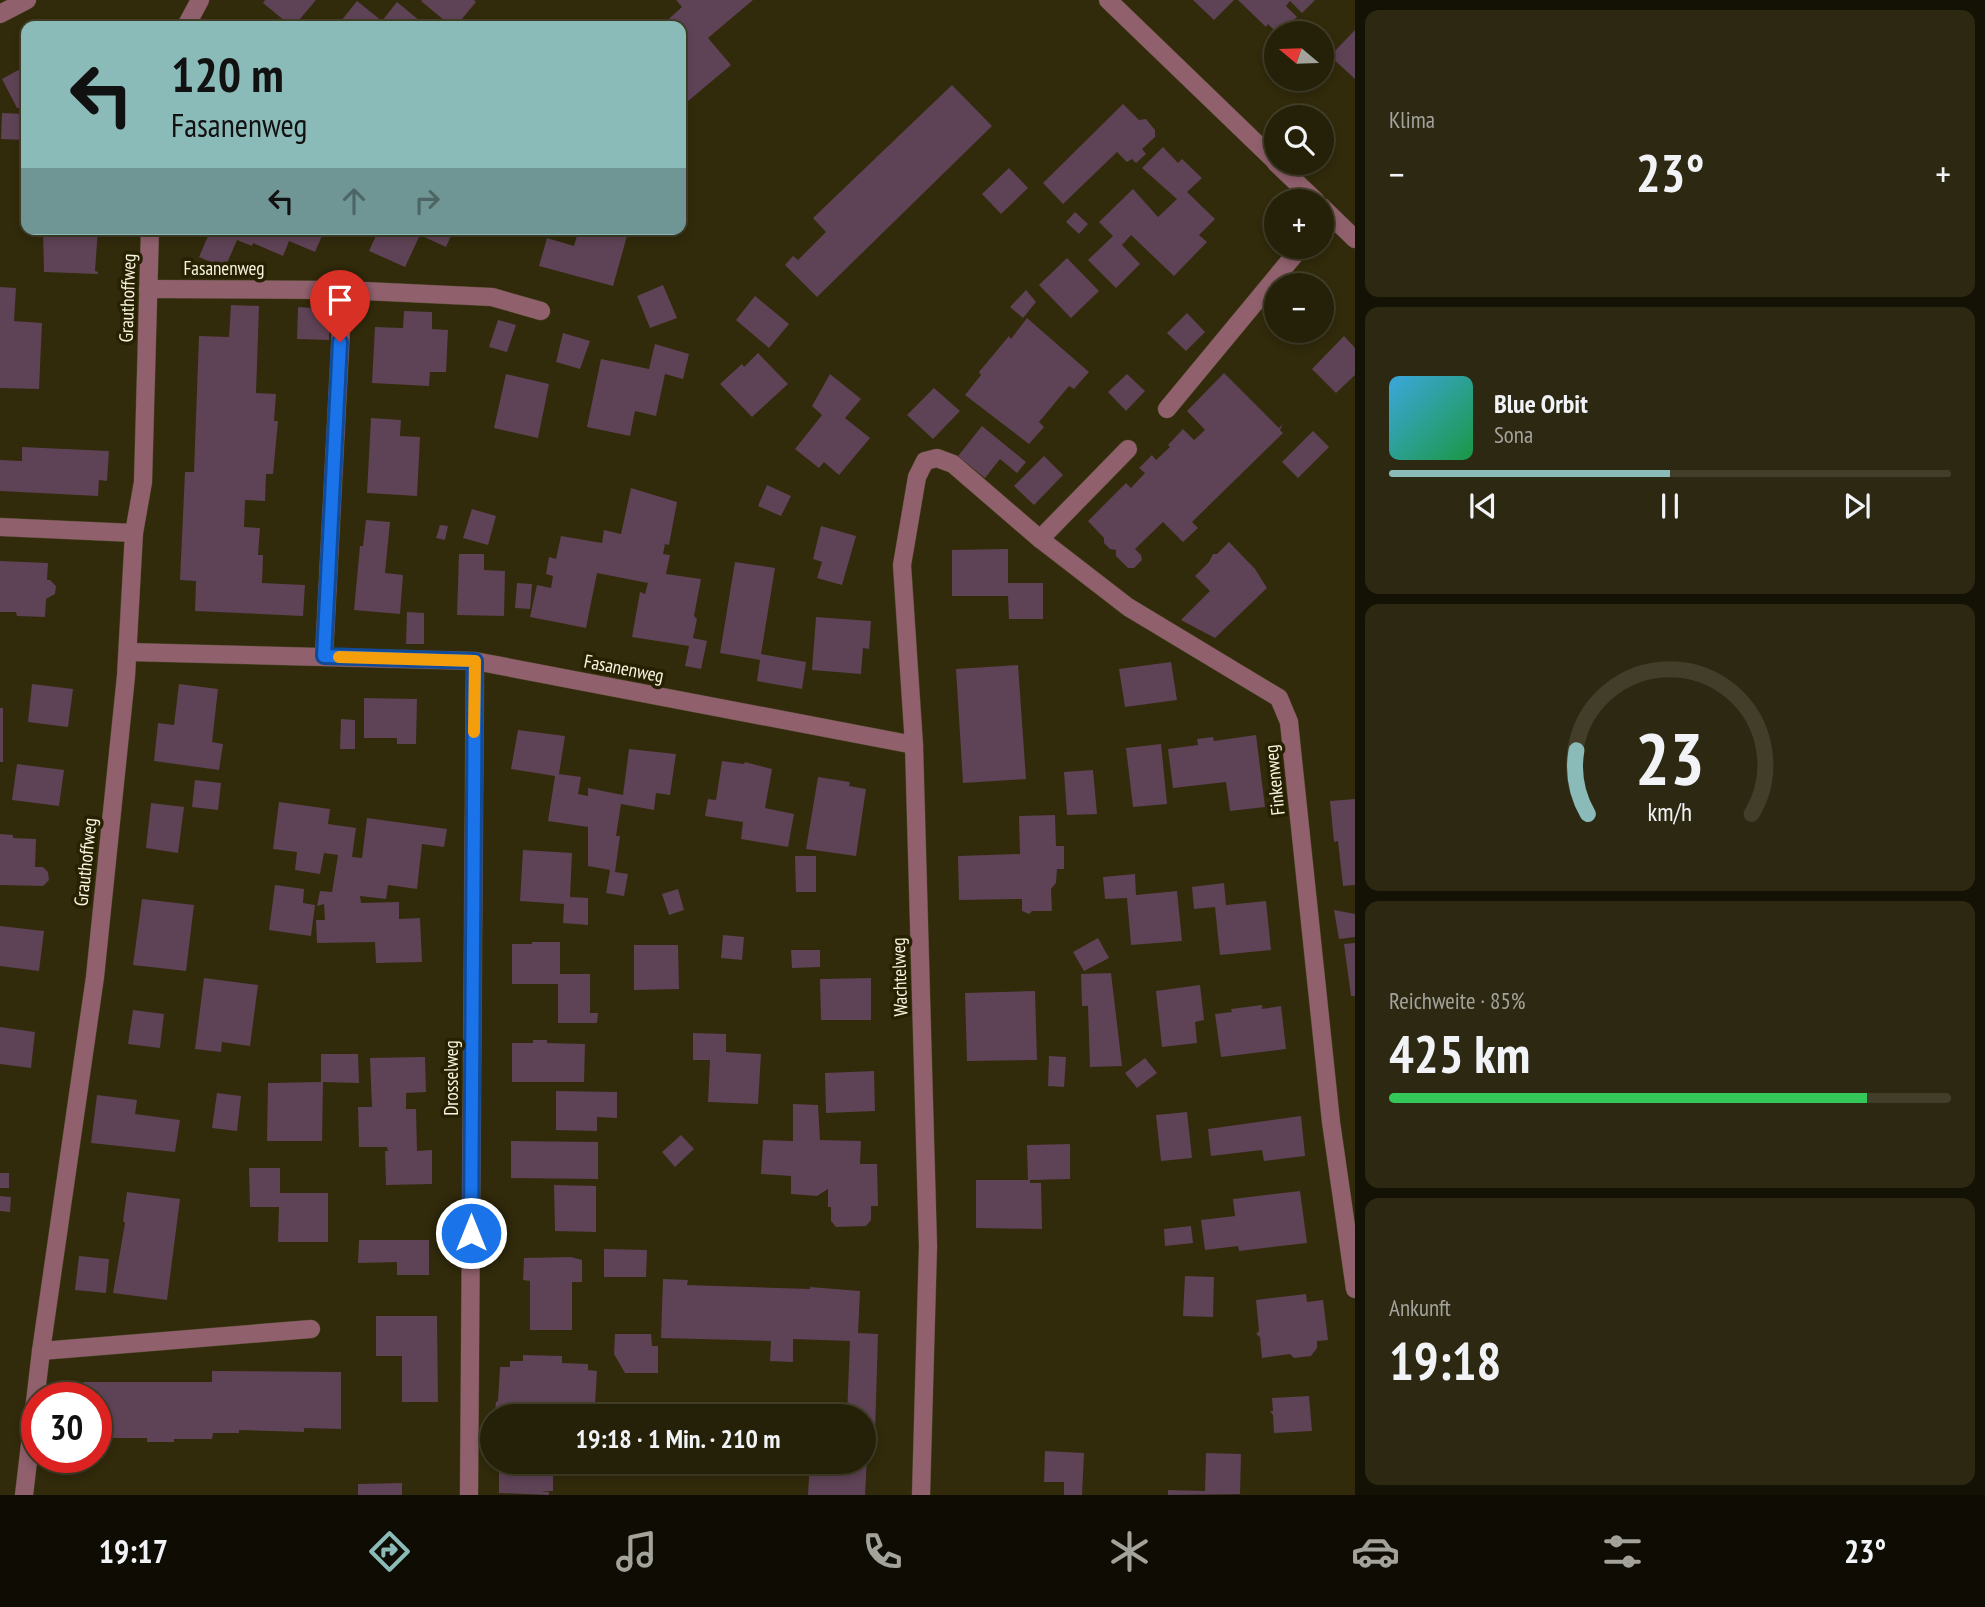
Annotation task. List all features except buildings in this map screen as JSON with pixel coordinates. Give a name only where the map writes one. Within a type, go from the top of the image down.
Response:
[{"type":"street","points":[[0,14],[27,0]]},
{"type":"street","points":[[190,21],[200,0]]},
{"type":"street","points":[[1108,0],[1264,150]]},
{"type":"street","points":[[1288,175],[1301,189]]},
{"type":"street","points":[[1334,221],[1355,239]]},
{"type":"street","name":"Grauthoffweg","points":[[24,1495],[41,1351],[94,977],[128,652],[134,533],[142,482],[150,235]]},
{"type":"street","points":[[1167,409],[1291,259]]},
{"type":"street","name":"Fasanenweg","points":[[148,289],[343,290],[492,297],[541,311]]},
{"type":"street","points":[[324,656],[343,290]]},
{"type":"street","points":[[1040,539],[1128,449]]},
{"type":"street","name":"Finkenweg","points":[[925,461],[937,458],[953,464],[1040,539],[1128,607],[1279,698],[1289,722],[1331,1122],[1355,1289]]},
{"type":"street","name":"Wachtelweg","points":[[921,1495],[928,1245],[914,745],[902,565],[917,477],[925,461]]},
{"type":"street","points":[[0,527],[134,533]]},
{"type":"street","name":"Fasanenweg","points":[[128,652],[475,661],[914,745]]},
{"type":"street","name":"Drosselweg","points":[[469,1495],[475,661]]},
{"type":"street","points":[[41,1351],[311,1329]]},
{"type":"slow traffic","points":[[339,657],[475,661],[474,732]]},
{"type":"route","points":[[340,342],[324,656],[475,661],[471,1233]]}]
